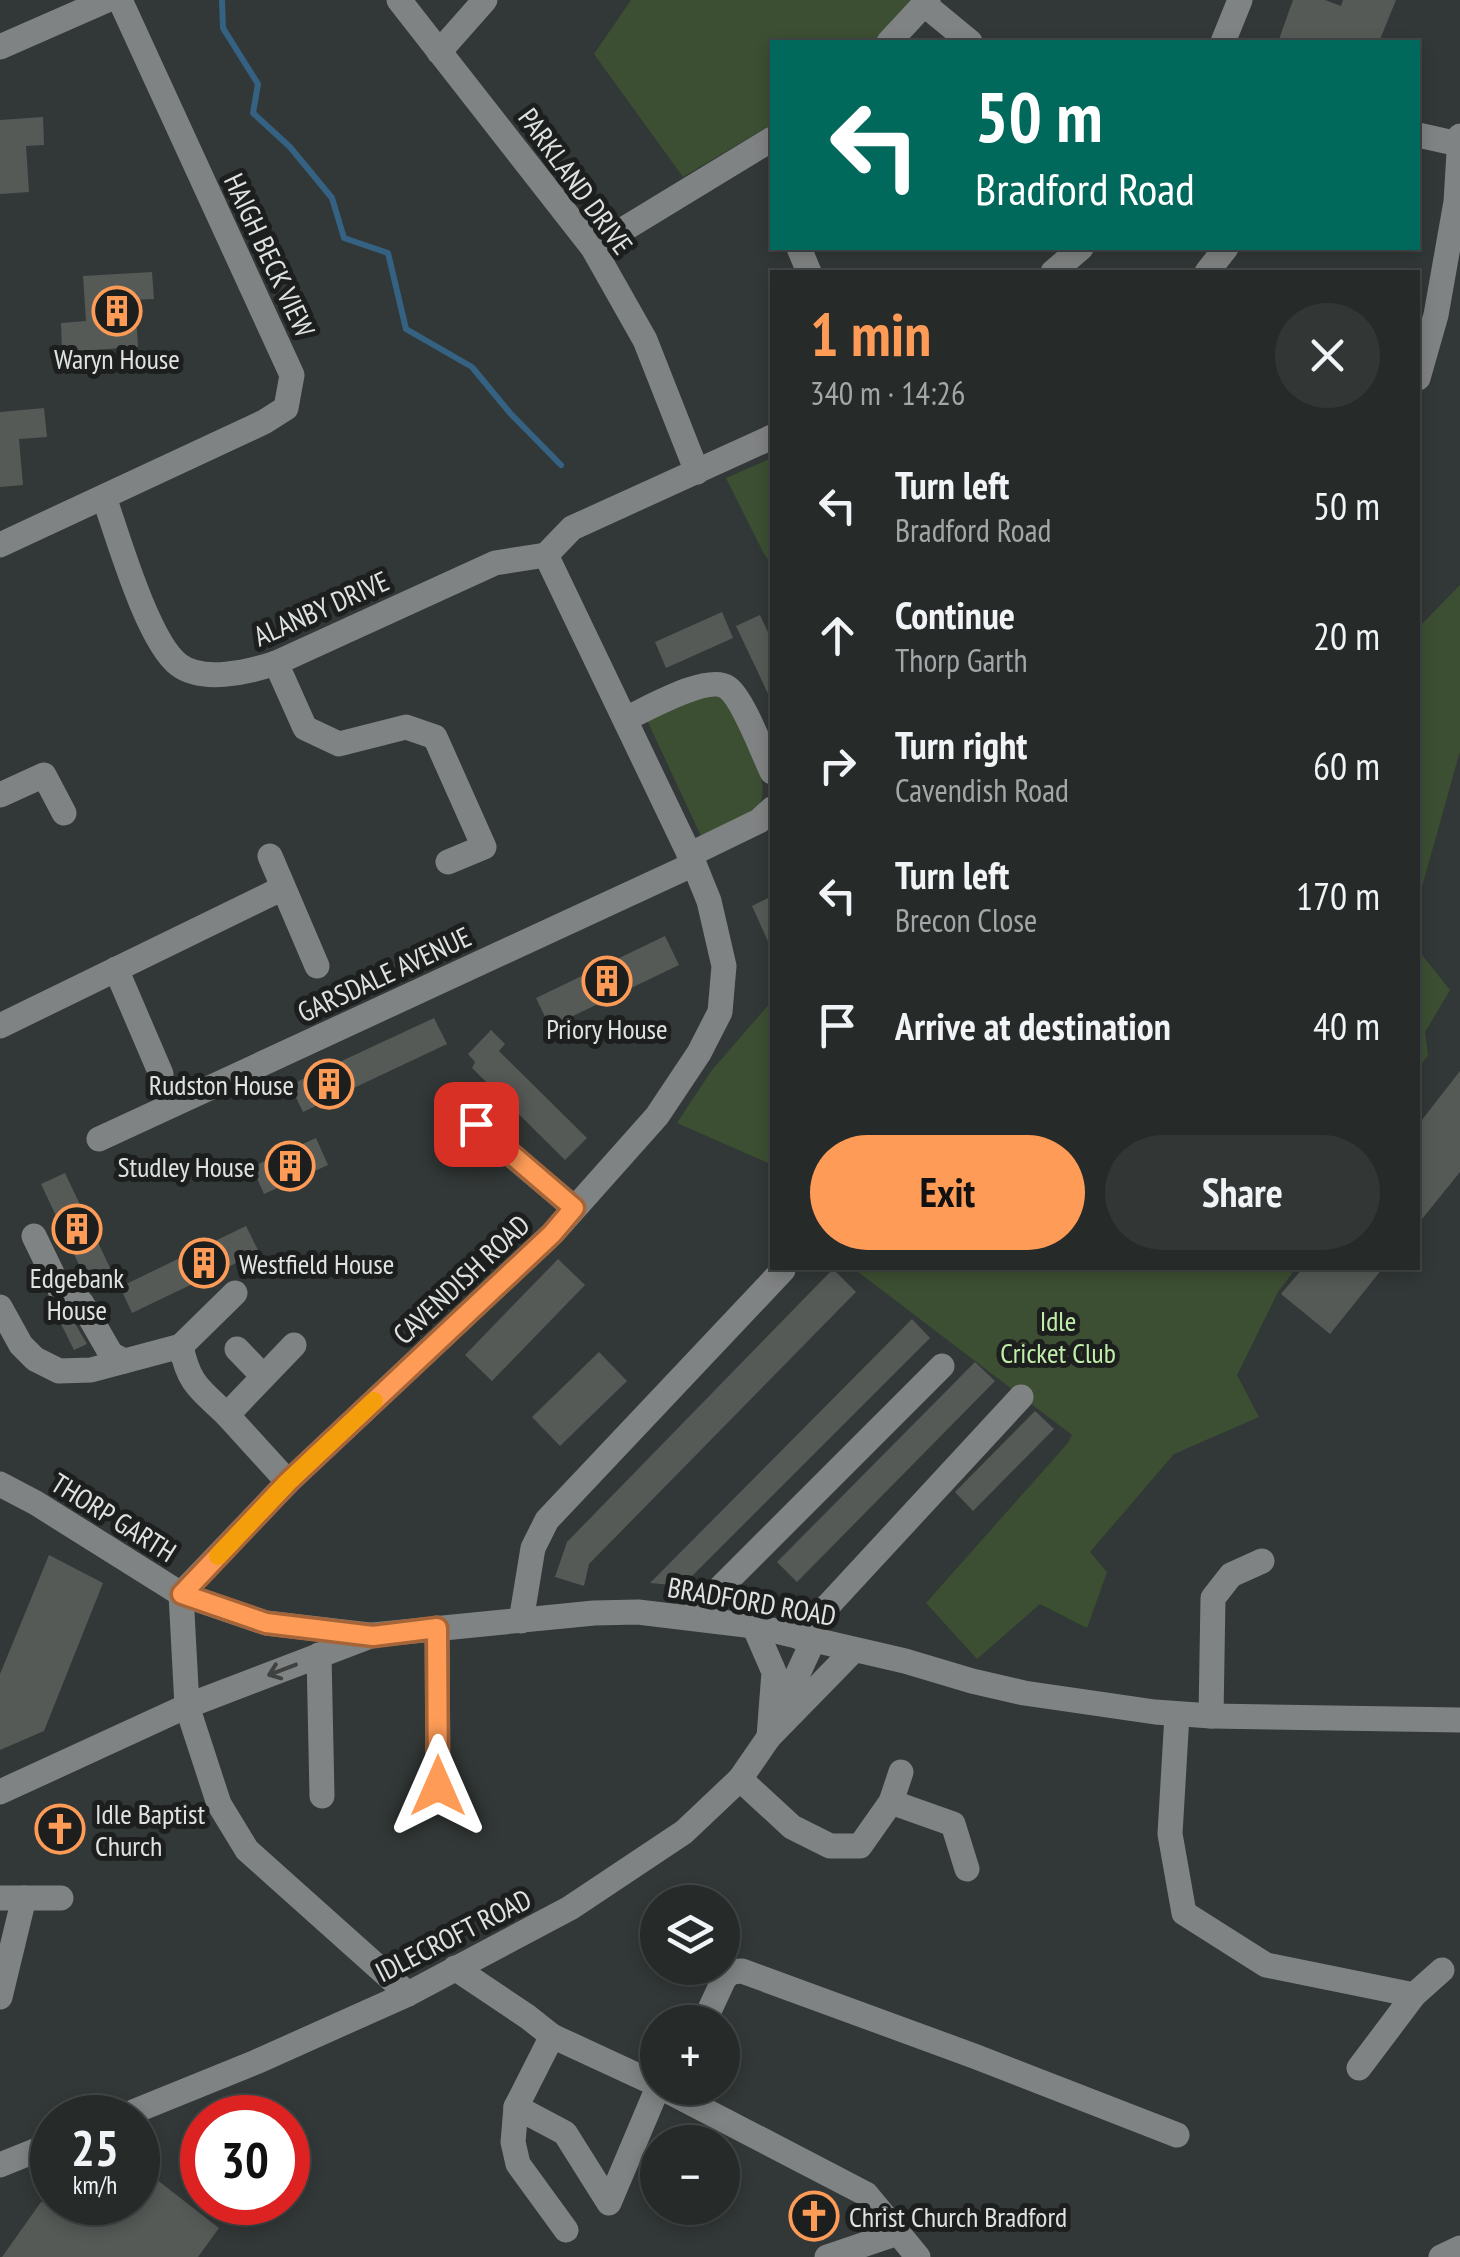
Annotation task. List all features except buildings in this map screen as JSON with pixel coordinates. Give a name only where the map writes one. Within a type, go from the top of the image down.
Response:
[{"type":"street","points":[[0,48],[107,0]]},
{"type":"street","name":"HAIGH BECK VIEW","points":[[104,497],[286,408],[292,374],[120,0]]},
{"type":"street","name":"PARKLAND DRIVE","points":[[399,0],[593,248],[646,340],[698,472]]},
{"type":"street","points":[[440,52],[485,0]]},
{"type":"street","points":[[1224,40],[1240,0]]},
{"type":"street","points":[[891,40],[926,2],[968,40]]},
{"type":"street","points":[[1420,135],[1459,144]]},
{"type":"street","points":[[1420,371],[1440,296],[1456,202],[1460,136]]},
{"type":"street","points":[[593,248],[770,140]]},
{"type":"street","points":[[1055,270],[1079,250]]},
{"type":"street","points":[[1209,270],[1224,250]]},
{"type":"street","points":[[546,556],[572,528],[770,439]]},
{"type":"street","points":[[0,545],[104,497]]},
{"type":"street","name":"ALANBY DRIVE","points":[[104,497],[162,648],[181,667],[211,674],[250,672],[276,663],[495,562],[546,556]]},
{"type":"street","name":"CAVENDISH ROAD","points":[[182,1594],[288,1482],[552,1234],[657,1116],[699,1053],[720,1012],[724,966],[709,902],[546,556]]},
{"type":"street","points":[[276,663],[304,728],[339,744],[406,727],[435,737],[484,847],[448,862]]},
{"type":"street","points":[[625,719],[693,688],[717,683],[737,698],[770,768]]},
{"type":"street","points":[[0,795],[44,775],[64,813]]},
{"type":"street","points":[[691,860],[770,811]]},
{"type":"street","points":[[270,856],[317,966]]},
{"type":"street","name":"GARSDALE AVENUE","points":[[99,1139],[691,860]]},
{"type":"street","points":[[0,1026],[284,888]]},
{"type":"street","points":[[116,969],[160,1074]]},
{"type":"street","points":[[452,1104],[574,1208]]},
{"type":"street","points":[[34,1236],[64,1296],[80,1302],[111,1354],[124,1361]]},
{"type":"street","points":[[521,1621],[533,1548],[547,1520],[784,1270]]},
{"type":"street","points":[[0,1307],[21,1345],[47,1366],[59,1371],[91,1370],[181,1346],[235,1293]]},
{"type":"street","points":[[227,1416],[294,1345]]},
{"type":"street","points":[[181,1346],[186,1370],[196,1388],[288,1482]]},
{"type":"street","points":[[237,1349],[263,1376]]},
{"type":"street","points":[[691,1617],[942,1366]]},
{"type":"street","name":"IDLECROFT ROAD","points":[[769,1738],[806,1639],[1021,1397]]},
{"type":"street","name":"THORP GARTH","points":[[0,1484],[182,1594],[266,1623],[373,1636]]},
{"type":"street","points":[[1211,1716],[1213,1598],[1231,1575],[1262,1561]]},
{"type":"street","points":[[182,1594],[187,1706],[219,1804],[247,1850],[408,1994]]},
{"type":"street","name":"BRADFORD ROAD","points":[[0,1792],[187,1706],[373,1636],[594,1613],[638,1612],[754,1626],[1024,1693],[1177,1714],[1460,1720]]},
{"type":"street","points":[[754,1626],[774,1672],[769,1738]]},
{"type":"street","points":[[437,1628],[438,1786]]},
{"type":"street","name":"IDLECROFT ROAD","points":[[160,2101],[408,1994],[587,1897],[684,1832],[740,1780],[769,1738],[854,1650]]},
{"type":"street","points":[[320,1655],[322,1796]]},
{"type":"street","points":[[1177,1714],[1170,1834],[1184,1913],[1266,1965],[1414,1996]]},
{"type":"street","points":[[740,1780],[792,1827],[830,1846],[860,1846],[891,1802],[900,1772]]},
{"type":"street","points":[[891,1802],[953,1824],[967,1868]]},
{"type":"street","points":[[0,1997],[12,1898],[61,1898]]},
{"type":"street","points":[[456,1968],[552,2036],[640,2076]]},
{"type":"street","points":[[1360,2068],[1414,1996],[1442,1970]]},
{"type":"street","points":[[712,2005],[724,1979],[731,1972],[742,1971],[1177,2134]]},
{"type":"street","points":[[552,2036],[516,2107],[513,2142],[518,2164],[566,2230]]},
{"type":"street","points":[[516,2107],[565,2133],[610,2203],[657,2105]]},
{"type":"street","points":[[697,2105],[866,2194],[918,2257]]},
{"type":"street","points":[[0,2165],[30,2153]]},
{"type":"street","points":[[827,2257],[898,2233]]},
{"type":"street","points":[[1440,2257],[1460,2248]]},
{"type":"green space","points":[[631,0],[914,0],[875,40],[770,40],[770,125],[683,177],[594,54]]},
{"type":"green space","points":[[770,459],[770,562],[764,554],[726,478]]},
{"type":"green space","points":[[1460,585],[1460,751],[1420,894],[1420,626]]},
{"type":"green space","points":[[703,696],[722,697],[736,719],[758,768],[762,796],[758,806],[746,816],[701,836],[647,720]]},
{"type":"green space","points":[[1420,952],[1450,990],[1425,1032],[1428,1055],[1420,1066]]},
{"type":"green space","points":[[770,1003],[770,1204],[768,1163],[677,1123],[712,1070]]},
{"type":"green space","name":"Idle Cricket Club","points":[[856,1270],[1294,1270],[1278,1292],[1237,1375],[1259,1417],[1174,1454],[1090,1552],[1107,1572],[1087,1628],[1040,1604],[977,1659],[926,1603],[1072,1435]]},
{"type":"waterway","points":[[222,0],[223,28],[258,84],[253,113],[290,147],[332,198],[344,238],[388,253],[406,329],[472,367],[561,465]]},
{"type":"slow traffic","points":[[218,1556],[288,1482],[374,1401]]},
{"type":"place","name":"Waryn House","points":[[117,311]]},
{"type":"place","name":"Priory House","points":[[607,981]]},
{"type":"place","name":"Rudston House","points":[[329,1084]]},
{"type":"place","name":"Studley House","points":[[290,1166]]},
{"type":"place","name":"Edgebank House","points":[[77,1229]]},
{"type":"place","name":"Westfield House","points":[[204,1263]]},
{"type":"place","name":"Idle Baptist Church","points":[[60,1829]]},
{"type":"place","name":"Christ Church Bradford","points":[[814,2216]]},
{"type":"route","points":[[438,1786],[437,1628],[373,1636],[266,1623],[182,1594],[288,1482],[552,1234],[574,1208],[476,1124]]}]
